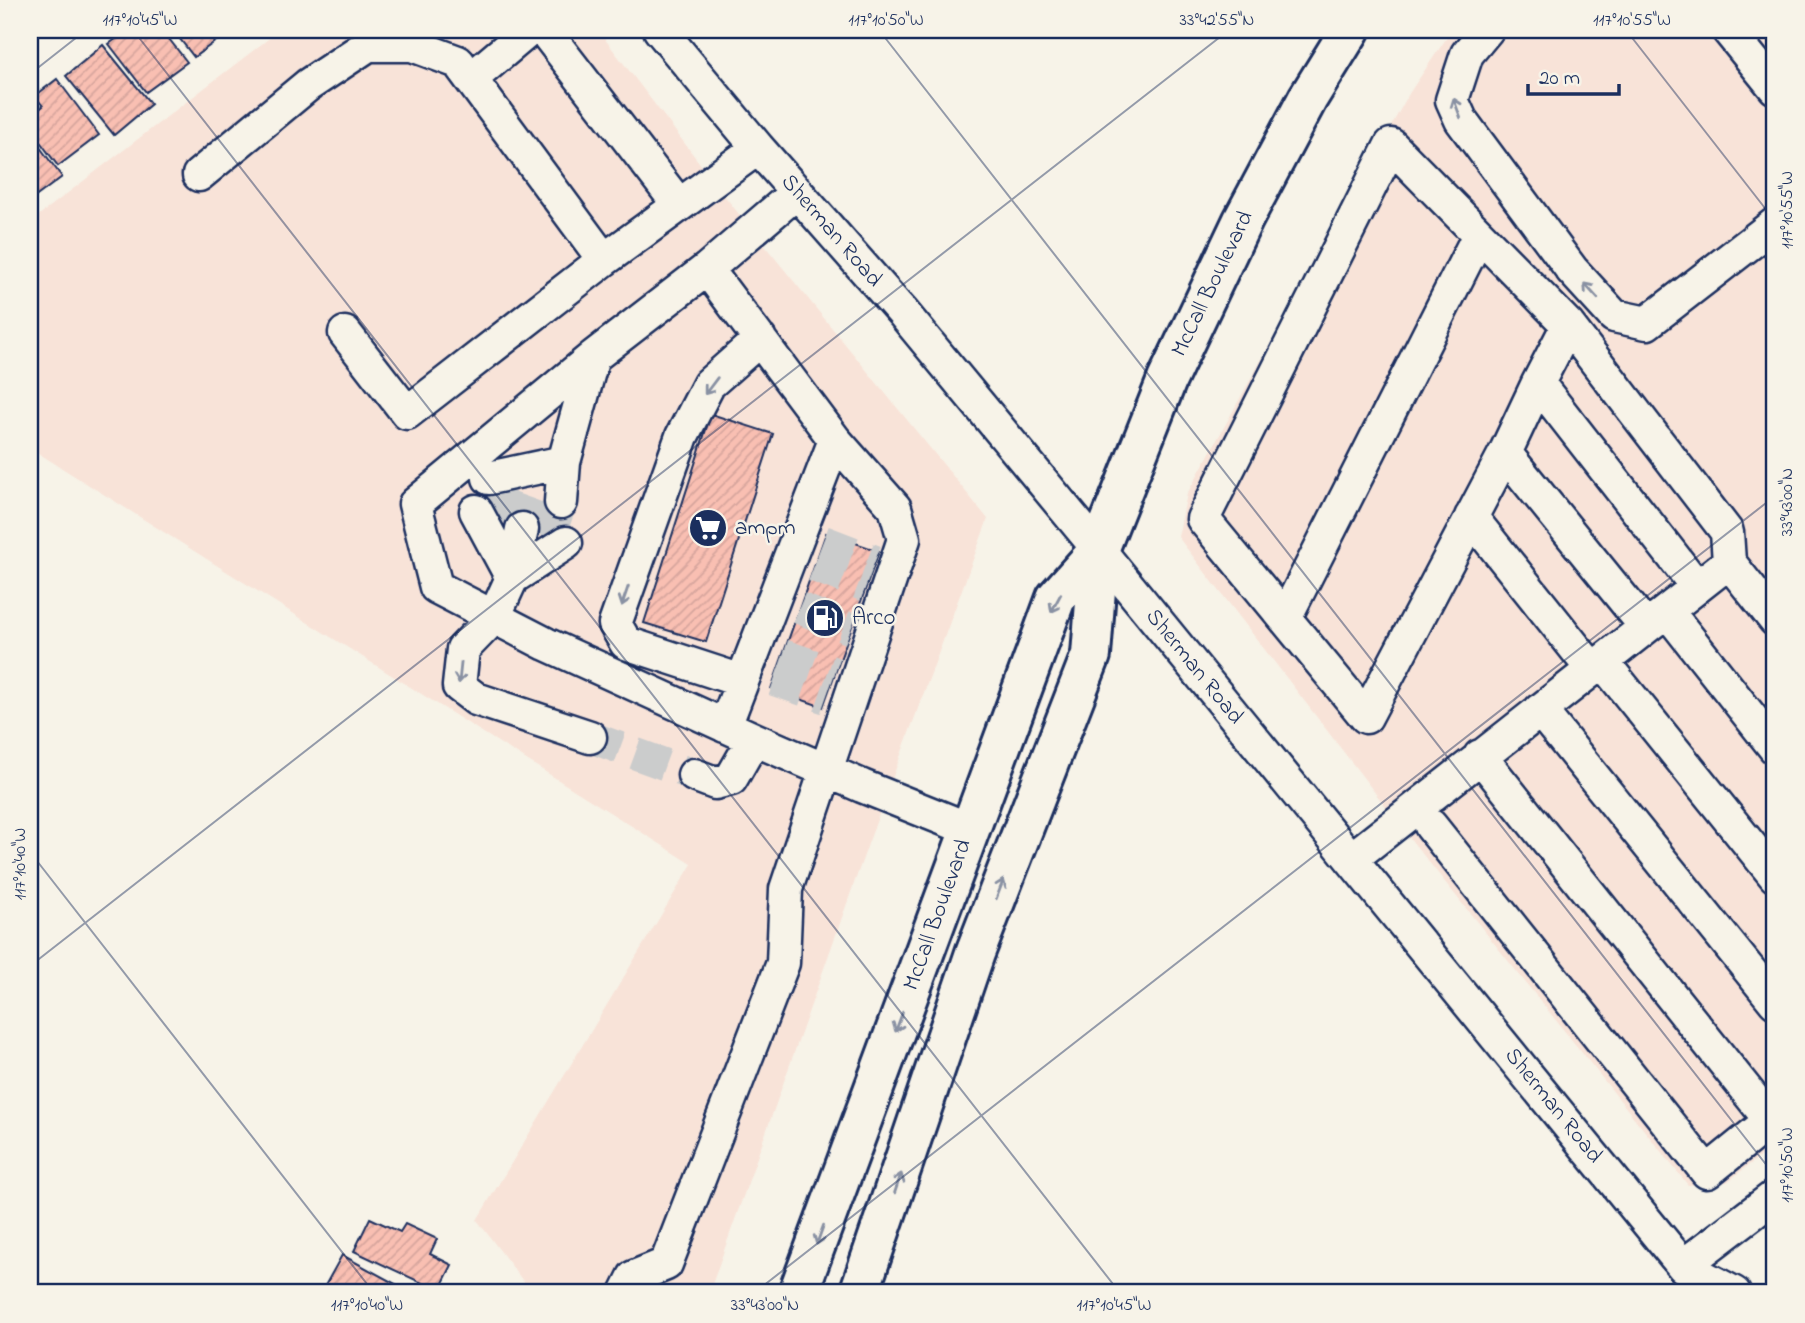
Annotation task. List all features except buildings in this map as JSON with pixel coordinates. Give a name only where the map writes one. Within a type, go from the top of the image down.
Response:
[{"type":"main road","name":"McCall Boulevard","points":[[859,1293],[975,953],[1091,655],[1099,550],[1167,380],[1243,220],[1308,98],[1350,30]]},
{"type":"main road","name":"McCall Boulevard","points":[[799,1293],[1056,598],[1099,550]]},
{"type":"street","points":[[471,79],[528,30]]},
{"type":"street","points":[[544,30],[679,205]]},
{"type":"street","name":"Sherman Road","points":[[660,30],[758,148],[904,314],[1099,550],[1351,859],[1685,1280],[1734,1293]]},
{"type":"street","points":[[1488,30],[1467,54],[1452,100],[1461,120],[1572,270],[1614,316],[1647,323],[1775,224]]},
{"type":"street","points":[[1728,30],[1775,88]]},
{"type":"street","points":[[199,176],[308,85],[368,45],[412,45],[458,62],[604,260]]},
{"type":"street","points":[[1568,325],[1506,453],[1366,717],[1203,519],[1391,145],[1568,325],[1727,532],[1729,562],[1775,620]]},
{"type":"street","points":[[345,333],[407,412],[604,260],[758,148]]},
{"type":"street","points":[[797,192],[707,269],[593,357],[415,504],[436,587],[545,644],[754,740],[969,829]]},
{"type":"street","points":[[1284,618],[1479,235]]},
{"type":"street","points":[[626,1293],[634,1277],[666,1264],[783,963],[786,889],[826,771],[841,690],[880,577],[904,539],[895,508],[835,440],[707,269]]},
{"type":"street","points":[[760,340],[709,384],[682,436],[615,624],[626,643],[761,666]]},
{"type":"street","points":[[559,502],[564,461],[593,357]]},
{"type":"street","points":[[1538,383],[1697,587]]},
{"type":"street","points":[[725,726],[761,666],[787,603],[807,549],[835,440]]},
{"type":"street","points":[[1506,453],[1775,748]]},
{"type":"street","points":[[497,481],[564,461]]},
{"type":"street","points":[[484,515],[512,578]]},
{"type":"street","points":[[1471,517],[1775,876]]},
{"type":"street","points":[[512,578],[546,537],[512,578],[494,617],[463,649],[459,686],[476,699],[590,737]]},
{"type":"street","points":[[1351,859],[1729,562]]},
{"type":"street","points":[[1539,710],[1775,1002]]},
{"type":"street","points":[[694,775],[715,783],[731,779],[754,740]]},
{"type":"street","points":[[1431,826],[1707,1172],[1773,1119],[1479,756]]},
{"type":"street","points":[[1685,1280],[1775,1196]]},
{"type":"shaded area","points":[[280,30],[598,30],[734,208],[988,519],[868,844],[709,1293],[532,1293],[477,1220],[692,864],[30,448],[30,222]]},
{"type":"shaded area","points":[[1452,30],[1775,30],[1775,1145],[1727,1182],[1688,1185],[1416,846],[1178,537],[1187,494],[1410,92]]},
{"type":"tunnel","points":[[492,518],[505,484]]},
{"type":"tunnel","points":[[522,529],[535,493]]},
{"type":"tunnel","points":[[549,538],[561,502]]},
{"type":"tunnel","points":[[823,541],[875,561]]},
{"type":"tunnel","points":[[814,566],[866,586]]},
{"type":"tunnel","points":[[799,608],[851,629]]},
{"type":"tunnel","points":[[783,655],[835,673]]},
{"type":"tunnel","points":[[774,680],[826,698]]},
{"type":"tunnel","points":[[590,737],[694,775]]},
{"type":"place","name":"ampm","points":[[708,528]]},
{"type":"place","name":"Arco","points":[[825,618]]}]
